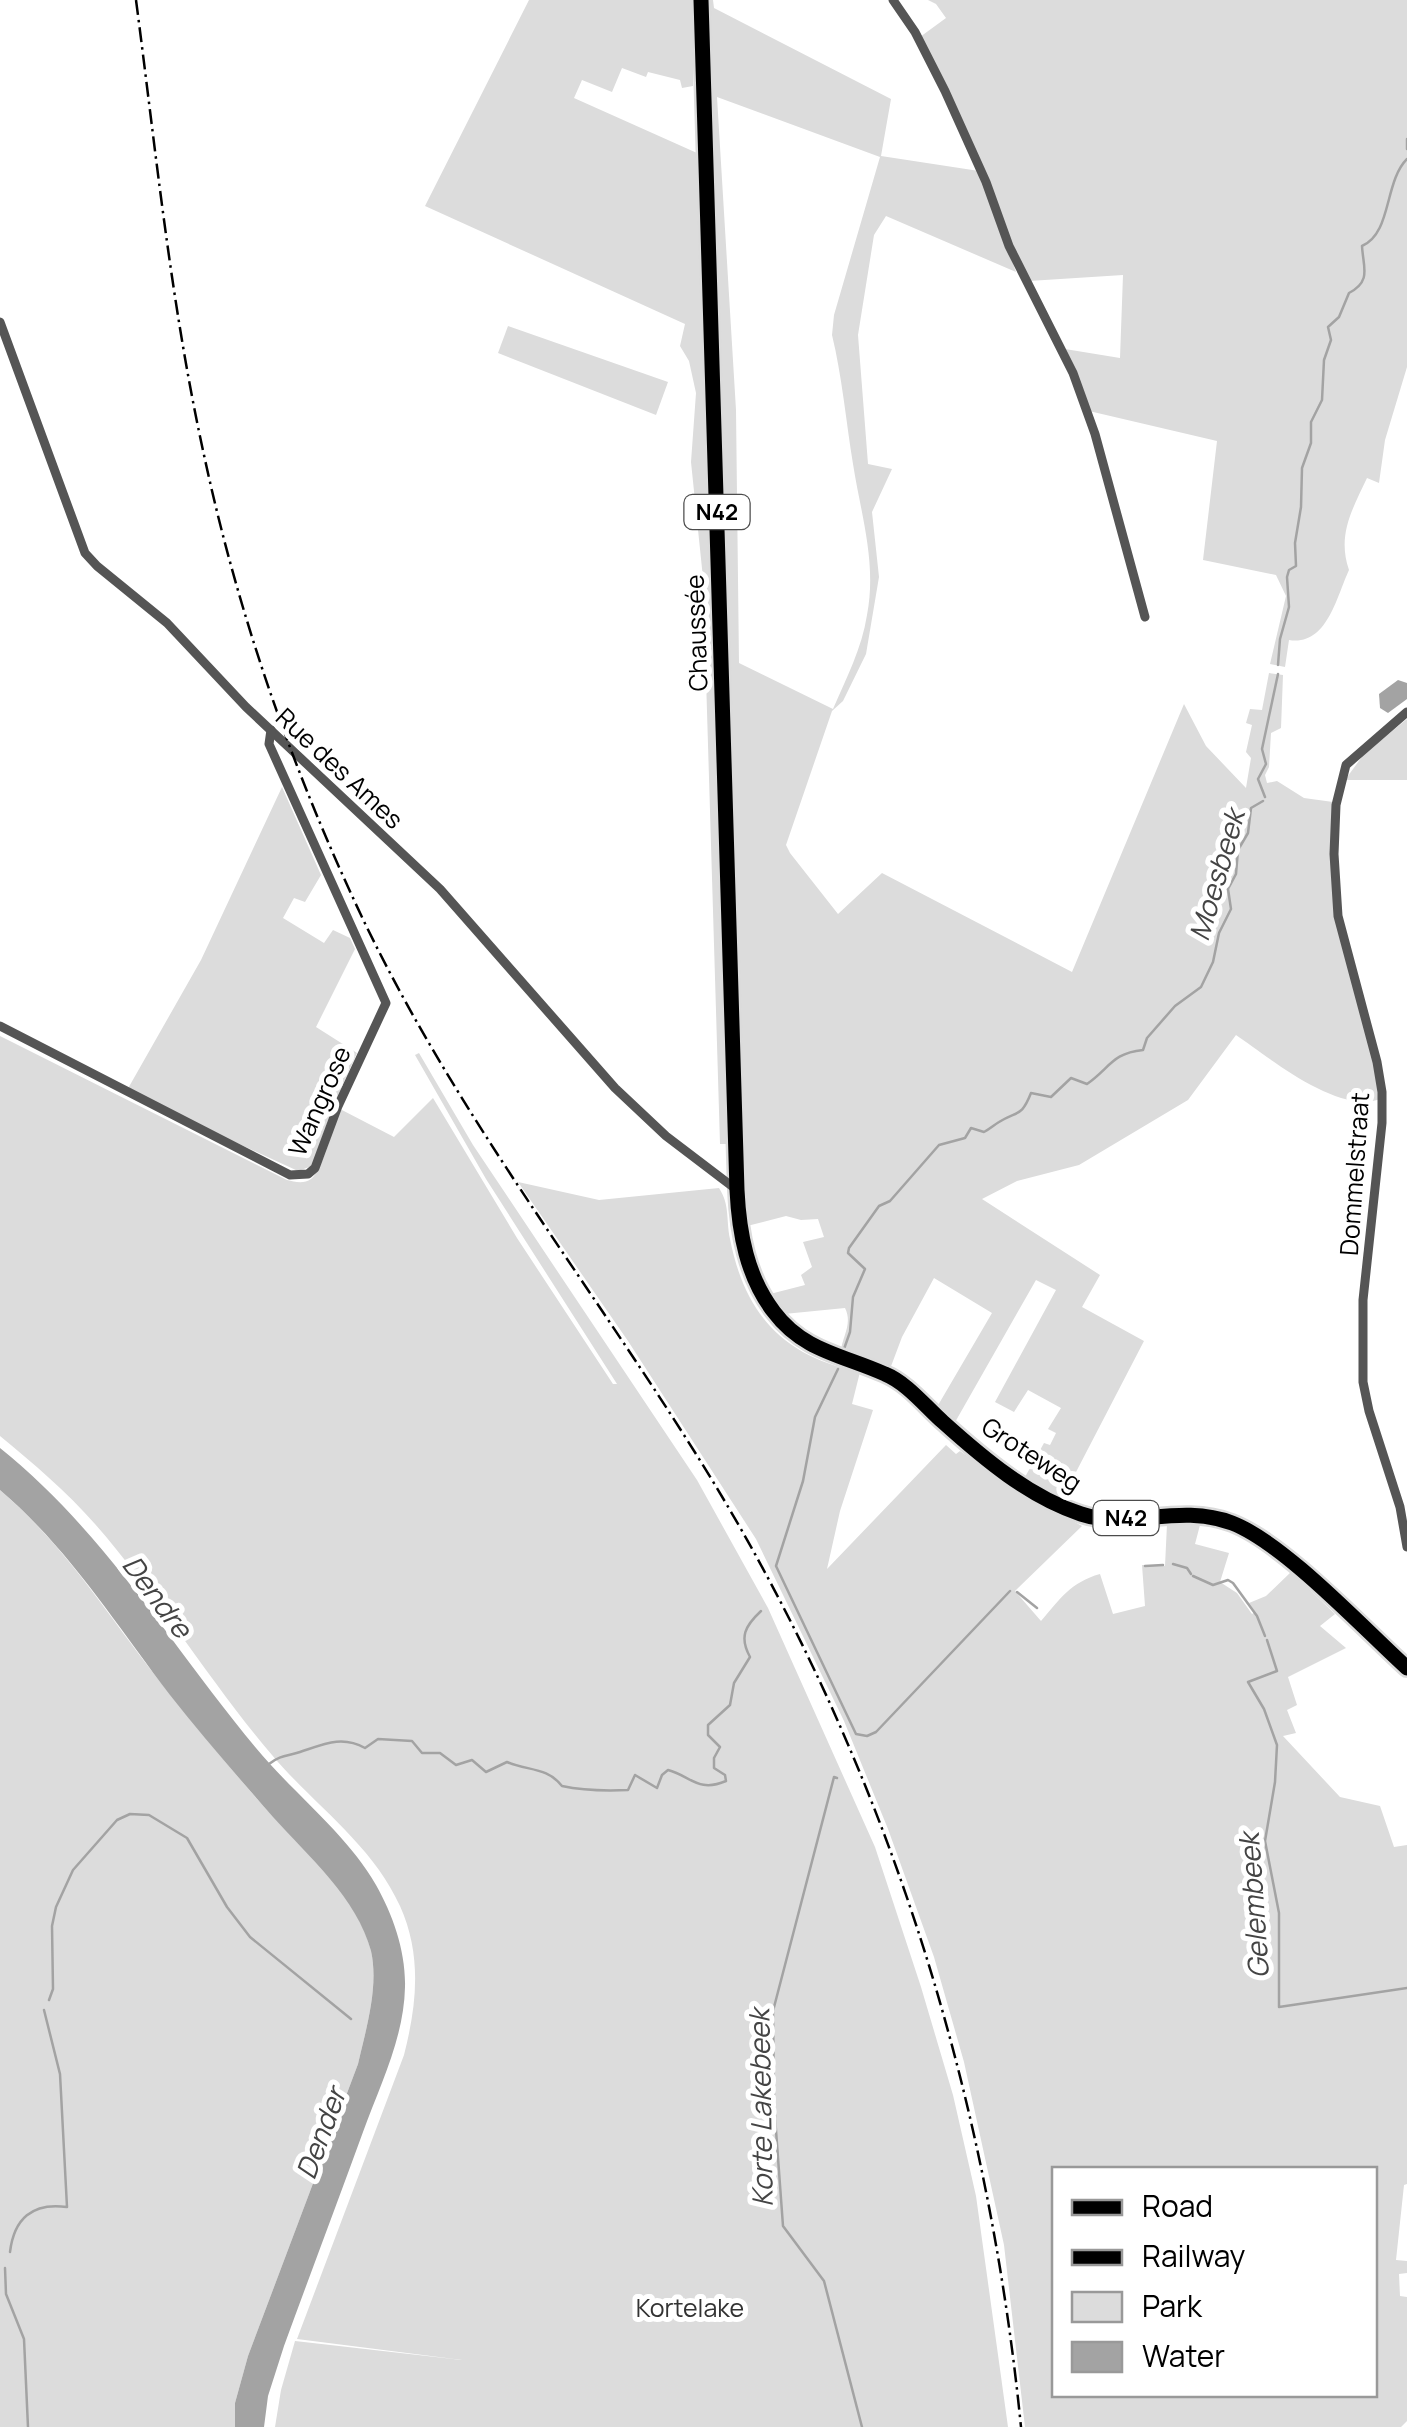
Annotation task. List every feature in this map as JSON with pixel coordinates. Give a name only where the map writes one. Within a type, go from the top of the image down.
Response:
[{"type":"main road","name":"Chaussée","points":[[701,0],[737,1190]]},
{"type":"main road","name":"Groteweg","points":[[737,1190],[743,1243],[754,1279],[783,1323],[809,1345],[887,1374],[982,1457],[1071,1510],[1105,1518],[1197,1515],[1248,1531],[1296,1567],[1407,1668]]},
{"type":"street","points":[[893,0],[915,32],[945,90],[986,182],[1009,246],[1073,373],[1095,434],[1145,617]]},
{"type":"street","name":"Rue des Ames","points":[[0,322],[86,552],[97,566],[167,623],[271,730],[440,889],[616,1088],[666,1136],[737,1190]]},
{"type":"street","name":"Dommelstraat","points":[[1407,712],[1354,757],[1341,776],[1334,870],[1338,916],[1382,1092],[1363,1300],[1363,1382],[1400,1507],[1407,1547]]},
{"type":"street","name":"Wangrose","points":[[0,1026],[290,1175],[308,1174],[315,1168],[338,1106],[386,1003],[269,744],[271,730]]},
{"type":"green space","points":[[529,0],[693,0],[693,86],[682,88],[680,80],[648,72],[646,77],[622,68],[612,92],[582,80],[574,98],[697,153],[728,1144],[720,1144],[703,578],[691,462],[696,393],[689,361],[680,346],[685,324],[425,206]]},
{"type":"green space","points":[[709,0],[713,0],[714,8],[891,99],[881,156],[979,171],[1016,272],[886,216],[874,235],[858,335],[868,464],[892,469],[872,512],[879,577],[866,654],[843,701],[832,711],[786,845],[790,853],[838,914],[882,873],[1072,972],[1184,704],[1206,746],[1246,788],[1251,758],[1246,752],[1252,725],[1246,723],[1250,709],[1262,710],[1269,673],[1283,675],[1281,728],[1271,733],[1265,775],[1267,783],[1277,781],[1304,798],[1333,802],[1333,876],[1380,1099],[1363,1102],[1325,1092],[1236,1035],[1188,1100],[1079,1165],[1017,1181],[982,1199],[1100,1275],[1082,1307],[1144,1341],[1062,1499],[1025,1477],[1044,1443],[1050,1445],[1056,1433],[1048,1429],[1061,1408],[1028,1390],[1014,1412],[995,1402],[1056,1290],[1036,1280],[954,1424],[937,1407],[992,1313],[934,1278],[902,1337],[890,1369],[841,1351],[848,1325],[845,1308],[784,1314],[770,1294],[805,1285],[801,1275],[812,1267],[803,1242],[824,1237],[818,1219],[786,1216],[747,1226]],"holes":[[[717,97],[880,157],[834,315],[832,335],[870,577],[861,639],[833,709],[739,663],[736,410]]]},
{"type":"green space","points":[[928,0],[1407,0],[1407,367],[1385,440],[1379,483],[1367,478],[1348,523],[1345,545],[1349,570],[1321,628],[1313,636],[1289,640],[1285,667],[1270,664],[1286,596],[1276,575],[1203,560],[1217,441],[1089,411],[1065,349],[1120,358],[1123,275],[1029,281],[920,37],[946,18]]},
{"type":"green space","points":[[508,326],[668,382],[656,415],[498,353]]},
{"type":"green space","points":[[1407,719],[1407,780],[1345,780],[1364,754]]},
{"type":"green space","points":[[282,787],[321,875],[305,902],[294,898],[283,918],[324,943],[333,930],[350,938],[355,949],[316,1027],[357,1053],[312,1166],[298,1171],[126,1092],[201,960]]},
{"type":"green space","name":"Kortelake","points":[[0,1036],[296,1182],[308,1181],[315,1174],[340,1109],[394,1137],[433,1098],[517,1238],[613,1384],[617,1384],[486,1179],[415,1055],[419,1053],[473,1145],[697,1480],[768,1608],[875,1847],[953,2095],[976,2196],[1008,2427],[275,2427],[295,2341],[462,2360],[297,2339],[404,2055],[414,1998],[412,1943],[400,1906],[374,1863],[272,1755],[95,1524],[0,1436]]},
{"type":"green space","points":[[518,1182],[599,1200],[719,1188],[737,1266],[758,1311],[789,1343],[810,1356],[860,1372],[852,1404],[873,1410],[840,1511],[827,1569],[946,1445],[1019,1492],[1082,1526],[1015,1591],[1041,1621],[1074,1587],[1100,1574],[1113,1614],[1145,1606],[1142,1565],[1165,1566],[1167,1524],[1200,1525],[1195,1544],[1229,1553],[1220,1582],[1237,1593],[1252,1614],[1255,1612],[1249,1603],[1266,1596],[1291,1572],[1335,1614],[1320,1626],[1346,1648],[1288,1677],[1297,1705],[1287,1710],[1296,1733],[1283,1736],[1340,1797],[1380,1806],[1394,1847],[1407,1845],[1407,2184],[1396,2260],[1407,2261],[1407,2273],[1399,2274],[1400,2296],[1407,2297],[1407,2421],[1401,2427],[1025,2427],[1004,2245],[964,2062],[934,1957],[844,1721],[756,1539],[628,1341]]},
{"type":"green space","points":[[0,1490],[50,1540],[216,1750],[324,1870],[352,1908],[371,1951],[373,1993],[358,2064],[248,2356],[235,2403],[235,2427],[0,2427]]},
{"type":"water","points":[[1398,680],[1407,683],[1407,699],[1388,713],[1380,708],[1379,694]]},
{"type":"water","points":[[0,1448],[105,1553],[256,1748],[351,1849],[376,1885],[397,1934],[405,1987],[396,2043],[284,2346],[268,2396],[264,2427],[235,2427],[235,2403],[248,2356],[358,2064],[373,1993],[371,1951],[355,1913],[330,1879],[195,1726],[70,1562],[0,1490]]},
{"type":"waterway","name":"Moesbeek","points":[[1407,139],[1407,149]]},
{"type":"waterway","name":"Moesbeek","points":[[1278,665],[1289,607],[1287,577],[1296,566],[1302,468],[1311,443],[1311,422],[1322,400],[1324,360],[1331,340],[1328,327],[1339,317],[1349,293],[1361,284],[1362,246],[1378,230],[1394,180],[1407,159]]},
{"type":"waterway","points":[[1265,797],[1258,779],[1266,764],[1262,749],[1278,674]]},
{"type":"waterway","name":"Moesbeek","points":[[844,1349],[850,1332],[853,1297],[865,1269],[848,1253],[849,1248],[879,1206],[890,1201],[939,1145],[965,1138],[971,1128],[986,1131],[1021,1110],[1031,1093],[1051,1097],[1071,1078],[1087,1084],[1118,1058],[1143,1050],[1147,1038],[1175,1006],[1201,987],[1231,909],[1228,889],[1236,874],[1238,850],[1248,833],[1251,808],[1263,801]]},
{"type":"waterway","name":"Gelembeek","points":[[838,1369],[815,1417],[803,1481],[776,1566],[856,1734],[867,1736],[876,1732],[1010,1591]]},
{"type":"waterway","name":"Gelembeek","points":[[1173,1564],[1187,1568],[1191,1574]]},
{"type":"waterway","name":"Gelembeek","points":[[1145,1566],[1163,1565]]},
{"type":"waterway","name":"Gelembeek","points":[[1193,1576],[1213,1585],[1228,1580],[1233,1583],[1257,1616],[1265,1636]]},
{"type":"waterway","name":"Gelembeek","points":[[1017,1592],[1037,1608]]},
{"type":"waterway","name":"Moesbeek","points":[[269,1764],[325,1744],[341,1741],[365,1748],[378,1739],[412,1741],[422,1753],[440,1753],[456,1765],[472,1760],[486,1772],[507,1762],[544,1772],[562,1786],[579,1789],[628,1790],[635,1775],[657,1788],[668,1770],[701,1784],[726,1781],[725,1775],[714,1768],[720,1747],[708,1735],[708,1725],[730,1705],[734,1683],[750,1657],[745,1632],[761,1611]]},
{"type":"waterway","name":"Gelembeek","points":[[1267,1640],[1277,1671],[1248,1682],[1264,1709],[1277,1745],[1265,1841],[1279,1913],[1279,2007],[1407,1988]]},
{"type":"waterway","name":"Korte Lakebeek","points":[[837,1778],[834,1777],[773,2011],[774,2103],[783,2226],[824,2281],[862,2427]]},
{"type":"waterway","points":[[49,2000],[53,1989],[52,1926],[73,1870],[117,1820],[130,1814],[149,1815],[187,1838],[227,1907],[250,1937],[351,2019]]},
{"type":"waterway","points":[[10,2252],[16,2230],[27,2215],[44,2207],[67,2207],[60,2074],[44,2010]]},
{"type":"waterway","points":[[5,2268],[6,2294],[24,2339],[28,2427]]},
{"type":"railway","points":[[136,0],[192,399],[233,573],[269,690],[336,860],[398,987],[479,1126],[701,1462],[766,1574],[823,1688],[873,1806],[916,1926],[953,2049],[982,2173],[1005,2299],[1021,2427]]},
{"type":"water label","name":"Dendre","points":[[158,1596]]},
{"type":"water label","name":"Dender","points":[[320,2133]]}]
